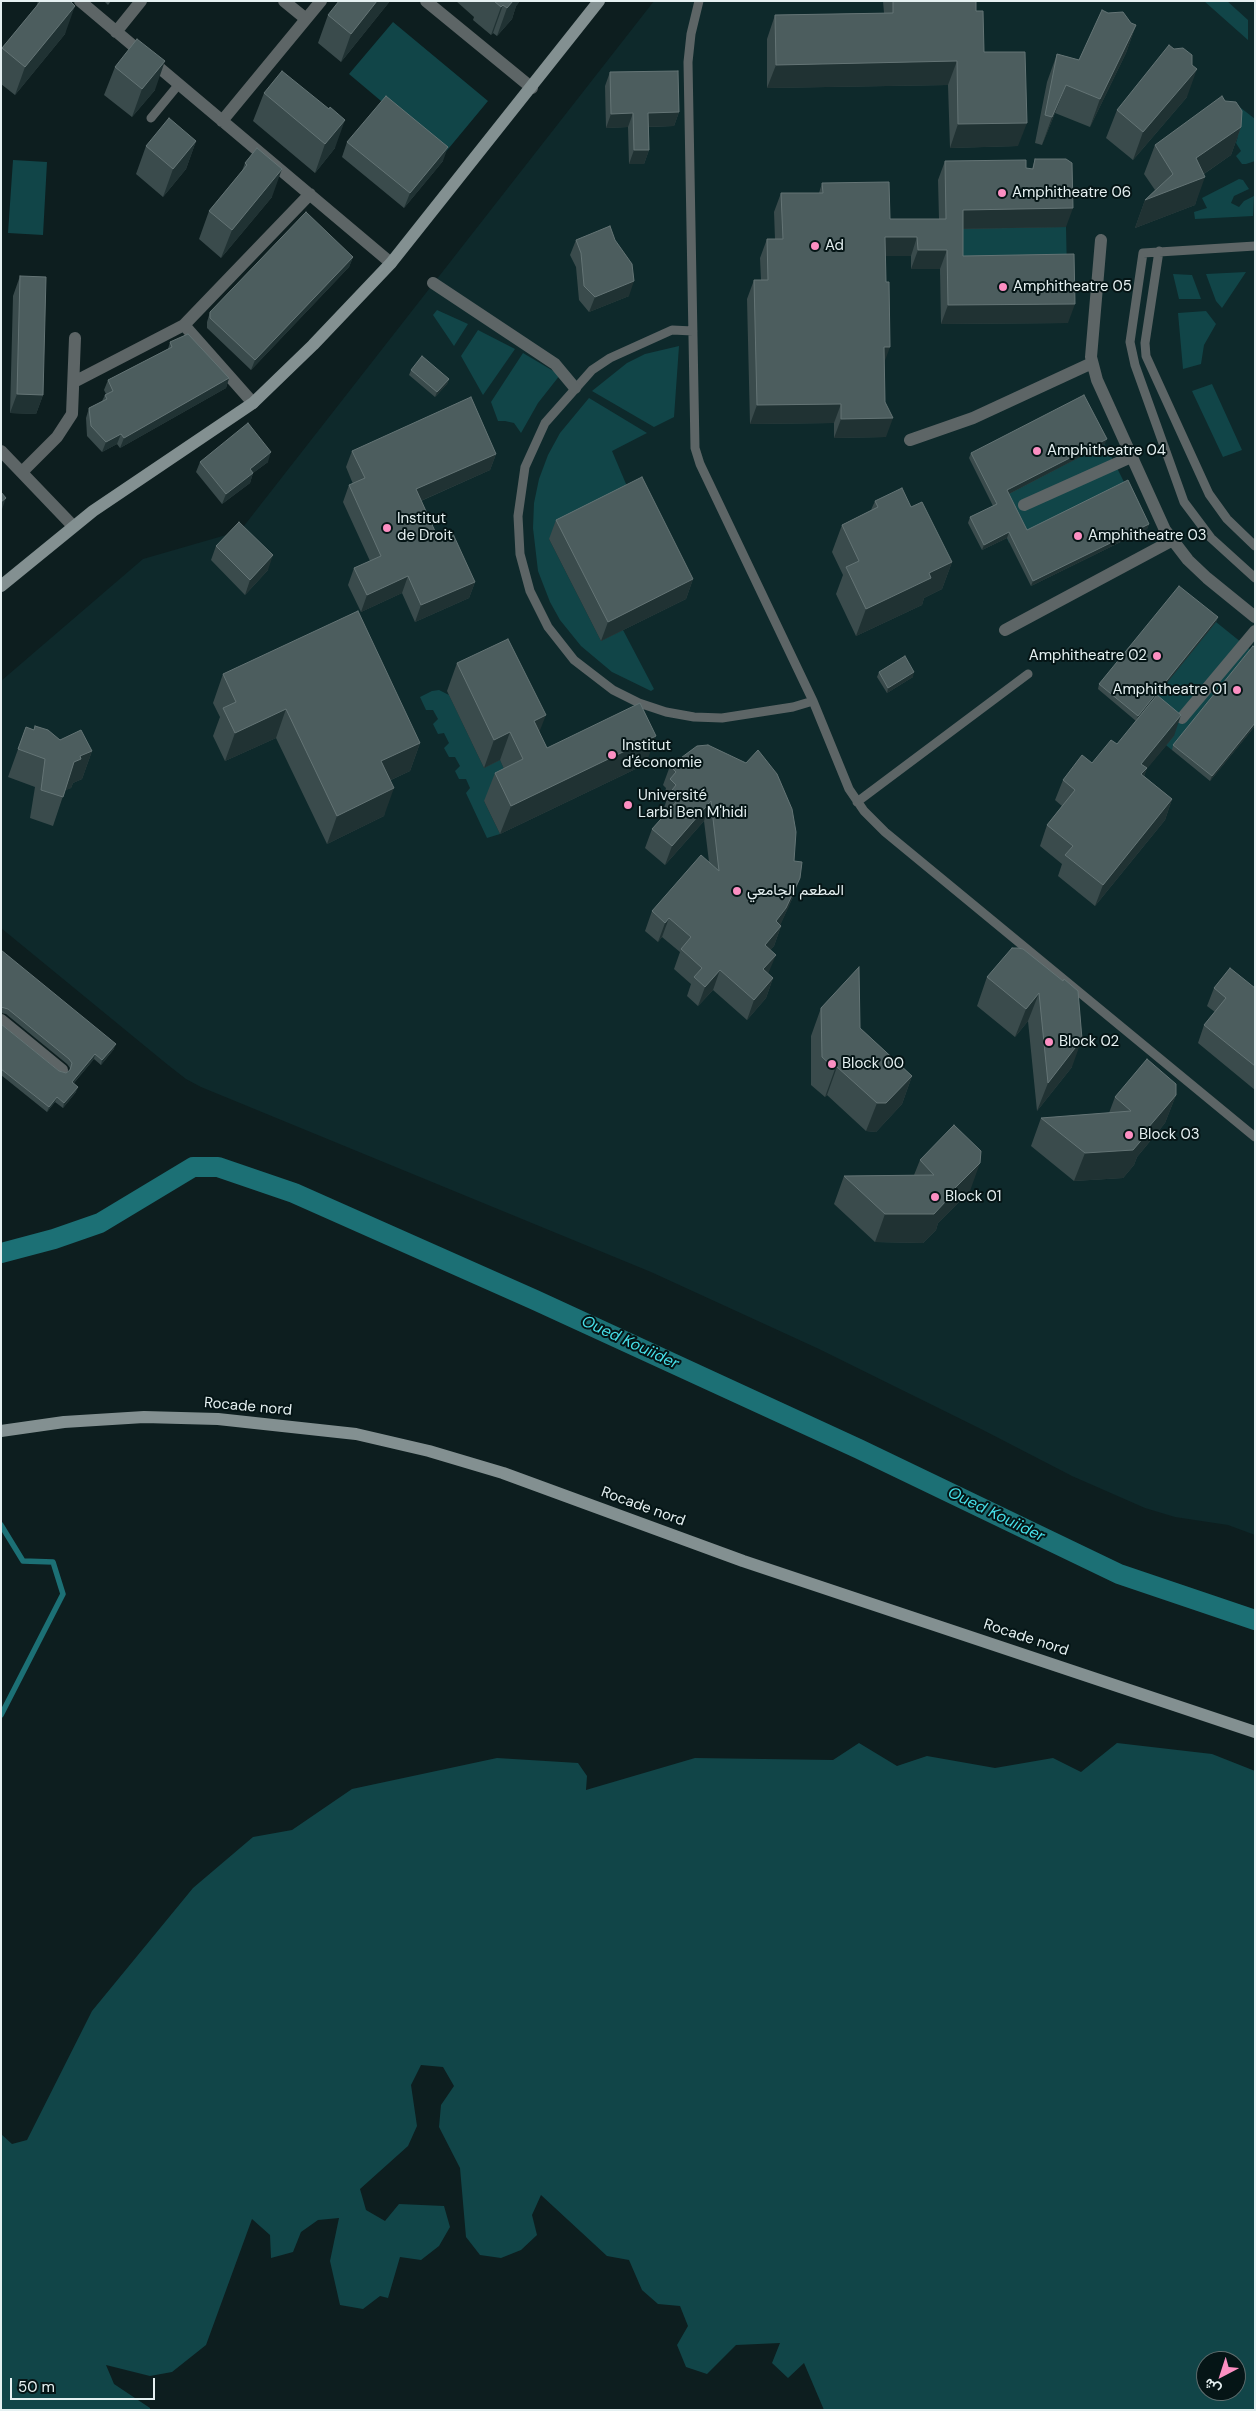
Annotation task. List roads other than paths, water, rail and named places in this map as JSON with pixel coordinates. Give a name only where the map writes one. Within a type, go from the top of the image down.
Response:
[{"type":"main road","points":[[1,586],[73,526],[253,404],[392,263],[599,1]]},
{"type":"main road","name":"Rocade nord","points":[[1,1431],[64,1422],[144,1417],[218,1418],[356,1434],[420,1449],[503,1473],[743,1561],[1255,1732]]},
{"type":"street","points":[[80,1],[392,263]]},
{"type":"street","points":[[116,32],[141,1]]},
{"type":"street","points":[[284,1],[306,20]]},
{"type":"street","points":[[222,121],[321,1]]},
{"type":"street","points":[[426,1],[532,88]]},
{"type":"street","points":[[74,382],[184,325],[310,194]]},
{"type":"street","points":[[1101,240],[1092,363],[1097,380],[1165,530],[1188,560],[1255,618]]},
{"type":"street","points":[[433,284],[555,364],[574,388]]},
{"type":"street","points":[[184,325],[253,404]]},
{"type":"street","points":[[22,472],[57,436],[72,414],[75,338]]},
{"type":"street","points":[[910,440],[973,418],[1092,363]]},
{"type":"street","points":[[1,451],[73,526]]},
{"type":"street","points":[[1024,505],[1131,457]]},
{"type":"street","points":[[1006,630],[1173,540]]},
{"type":"street","points":[[1182,718],[1255,631]]},
{"type":"street","points":[[1,1020],[62,1070]]},
{"type":"lane","points":[[699,1],[691,34],[688,62],[694,435],[700,464],[812,701],[849,789],[857,802],[885,832],[1255,1137]]},
{"type":"lane","points":[[151,118],[179,84]]},
{"type":"lane","points":[[1255,246],[1143,253],[1130,342],[1135,365],[1184,502],[1211,538],[1255,578]]},
{"type":"lane","points":[[1158,251],[1145,344],[1146,356],[1209,494],[1227,519],[1255,546]]},
{"type":"lane","points":[[693,331],[672,330],[629,347],[592,370],[574,388],[545,423],[534,444],[520,491],[518,516],[520,554],[530,591],[548,627],[560,644],[590,674],[613,690],[638,703],[666,712],[694,717],[722,718],[812,701]]},
{"type":"lane","points":[[857,802],[1028,674]]},
{"type":"waterway","name":"Oued Kouiider","points":[[1,1253],[54,1239],[100,1223],[193,1167],[218,1167],[294,1193],[535,1300],[859,1449],[1119,1574],[1255,1620]]},
{"type":"waterway","points":[[1,1525],[23,1561],[53,1562],[63,1594],[1,1715]]},
{"type":"place","name":"Amphitheatre 06","points":[[1002,193]]},
{"type":"place","name":"Ad","points":[[815,246]]},
{"type":"place","name":"Amphitheatre 05","points":[[1003,287]]},
{"type":"place","name":"Amphitheatre 04","points":[[1037,451]]},
{"type":"place","name":"Institut de Droit","points":[[387,528]]},
{"type":"place","name":"Amphitheatre 03","points":[[1078,536]]},
{"type":"place","name":"Amphitheatre 02","points":[[1157,656]]},
{"type":"place","name":"Amphitheatre 01","points":[[1237,690]]},
{"type":"place","name":"Institut d'économie","points":[[612,755]]},
{"type":"place","name":"Université Larbi Ben M'hidi","points":[[628,805]]},
{"type":"place","name":"المطعم الجامعي","points":[[737,891]]},
{"type":"place","name":"Block 02","points":[[1049,1042]]},
{"type":"place","name":"Block 00","points":[[832,1064]]},
{"type":"place","name":"Block 03","points":[[1129,1135]]},
{"type":"place","name":"Block 01","points":[[935,1197]]}]
